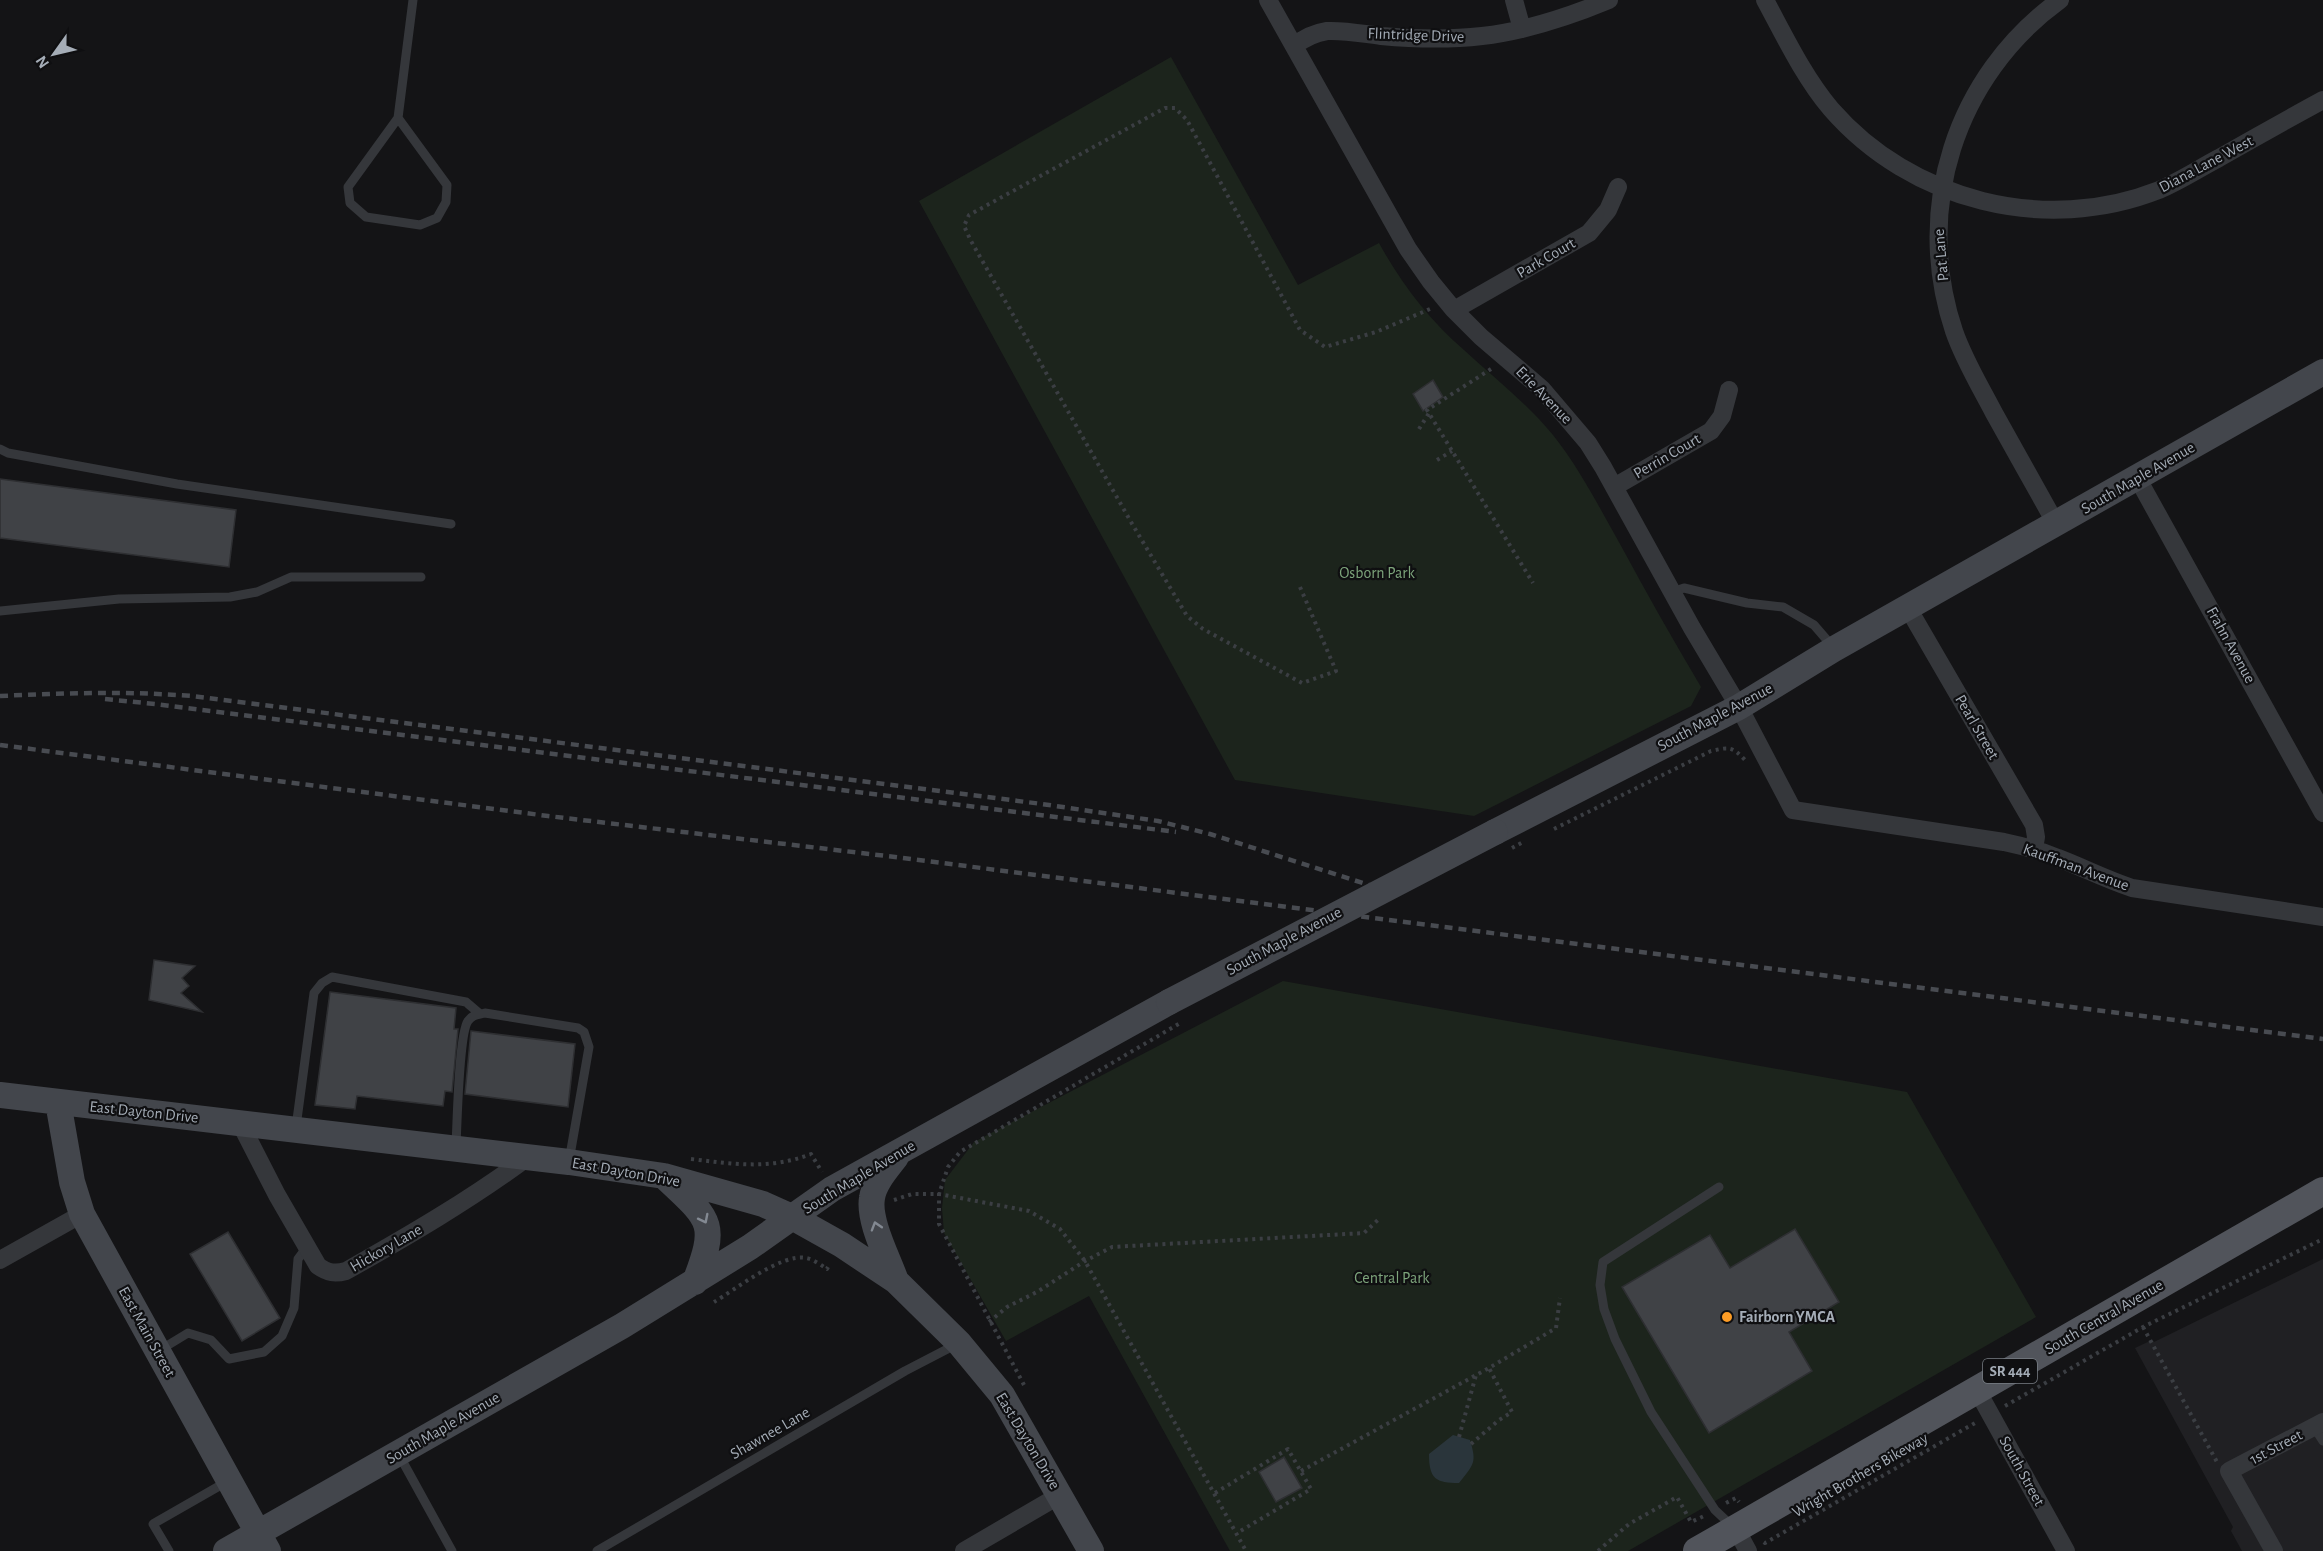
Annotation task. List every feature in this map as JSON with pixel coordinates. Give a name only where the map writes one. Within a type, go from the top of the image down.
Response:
[{"type":"main road","name":"South Maple Avenue","points":[[226,1551],[263,1542],[398,1453],[695,1282],[750,1247],[832,1189],[1169,1002],[1738,707],[1834,649],[2323,372]]},
{"type":"main road","name":"East Dayton Drive","points":[[0,1095],[569,1162],[664,1176],[763,1204],[792,1217],[842,1245],[896,1281],[959,1343],[1002,1395],[1091,1551]]},
{"type":"main road","name":"East Main Street","points":[[58,1102],[72,1182],[82,1214],[263,1542]]},
{"type":"main road","points":[[896,1281],[874,1222],[872,1197],[880,1177],[900,1152]]},
{"type":"main road","points":[[664,1176],[697,1207],[708,1227],[709,1238],[706,1253],[695,1282]]},
{"type":"main road","name":"South Central Avenue","points":[[1697,1551],[1748,1540],[1977,1390],[2323,1191]]},
{"type":"street","name":"Erie Avenue","points":[[1268,0],[1408,249],[1451,305],[1542,389],[1593,451],[1738,707],[1793,810]]},
{"type":"street","points":[[1514,0],[1522,29]]},
{"type":"street","name":"Flintridge Drive","points":[[1294,46],[1310,36],[1329,31],[1441,39],[1482,36],[1522,29],[1576,14],[1609,0]]},
{"type":"street","name":"Diana Lane West","points":[[1765,0],[1806,73],[1839,117],[1880,154],[1909,173],[1941,188],[1968,198],[2023,208],[2074,209],[2123,201],[2170,185],[2323,100]]},
{"type":"street","name":"Pat Lane","points":[[2056,524],[1968,364],[1954,331],[1939,260],[1938,225],[1941,188],[1952,145],[1961,122],[1986,76],[2019,36],[2060,0]]},
{"type":"street","name":"Park Court","points":[[1451,305],[1589,234],[1608,210],[1618,187]]},
{"type":"street","name":"Perrin Court","points":[[1614,487],[1711,431],[1722,416],[1729,390]]},
{"type":"street","name":"Frahn Avenue","points":[[2138,478],[2323,813]]},
{"type":"street","name":"Pearl Street","points":[[1908,608],[2034,825],[2036,837],[2034,849]]},
{"type":"street","name":"Kauffman Avenue","points":[[1793,810],[2004,842],[2060,858],[2103,879],[2132,888],[2323,917]]},
{"type":"street","name":"Hickory Lane","points":[[240,1123],[277,1195],[318,1266],[327,1272],[337,1274],[346,1271],[491,1184],[528,1157]]},
{"type":"street","points":[[0,1260],[82,1214]]},
{"type":"street","name":"South Street","points":[[1977,1390],[2066,1551]]},
{"type":"street","name":"1st Street","points":[[2229,1471],[2320,1430]]},
{"type":"street","points":[[2229,1471],[2274,1551]]},
{"type":"street","points":[[964,1551],[1060,1495]]},
{"type":"lane","points":[[398,117],[447,185],[446,202],[437,218],[420,225],[366,217],[350,203],[348,187],[398,117],[412,0]]},
{"type":"lane","points":[[0,450],[177,484],[451,524]]},
{"type":"lane","points":[[0,611],[119,599],[231,597],[257,592],[291,577],[421,577]]},
{"type":"lane","points":[[1672,592],[1684,588],[1747,603],[1783,607],[1814,625],[1834,649]]},
{"type":"lane","points":[[296,1129],[314,993],[322,982],[332,977],[466,1002],[480,1014]]},
{"type":"lane","points":[[456,1149],[462,1052],[467,1022],[480,1014],[578,1028],[584,1032],[589,1047],[569,1162]]},
{"type":"lane","points":[[1719,1187],[1603,1262],[1600,1285],[1604,1309],[1615,1339],[1651,1412],[1714,1510],[1748,1540]]},
{"type":"lane","points":[[158,1351],[188,1334],[211,1340],[229,1359],[264,1352],[282,1336],[294,1308],[298,1259],[307,1247]]},
{"type":"lane","name":"Shawnee Lane","points":[[597,1551],[895,1377],[959,1343]]},
{"type":"lane","points":[[398,1453],[452,1551]]},
{"type":"lane","points":[[169,1551],[153,1524],[229,1480]]},
{"type":"path","points":[[1300,587],[1336,671],[1302,683],[1203,629],[1187,616],[971,241],[964,226],[969,215],[1166,108],[1175,108],[1186,120],[1300,330],[1312,339],[1326,347],[1451,305]]},
{"type":"path","points":[[1507,358],[1427,410],[1533,583]]},
{"type":"path","points":[[1419,429],[1429,413]]},
{"type":"path","points":[[1437,460],[1452,451]]},
{"type":"path","points":[[1552,830],[1711,751],[1728,747],[1737,751],[1747,762]]},
{"type":"path","points":[[1522,842],[1532,838]]},
{"type":"path","points":[[1030,1395],[989,1322],[939,1224],[939,1194],[948,1167],[960,1152],[1190,1017]]},
{"type":"path","points":[[730,1164],[731,1172]]},
{"type":"path","points":[[892,1200],[912,1194],[939,1194],[1029,1211],[1060,1228],[1085,1261],[1246,1551]]},
{"type":"path","points":[[989,1322],[1007,1307],[1037,1292],[1085,1261],[1112,1247],[1364,1233],[1380,1219]]},
{"type":"path","points":[[2002,1407],[2143,1327],[2323,1239]]},
{"type":"path","points":[[714,1302],[765,1270],[794,1257],[809,1258],[827,1269],[828,1267]]},
{"type":"path","points":[[1301,1472],[1489,1368],[1556,1328],[1560,1298]]},
{"type":"path","points":[[2143,1327],[2216,1461],[2229,1471]]},
{"type":"path","points":[[1471,1444],[1512,1412],[1489,1368]]},
{"type":"path","points":[[1459,1437],[1476,1374]]},
{"type":"path","name":"Wright Brothers Bikeway","points":[[1748,1540],[1765,1543],[1972,1424]]},
{"type":"path","points":[[1215,1492],[1288,1449],[1311,1489],[1237,1533]]},
{"type":"path","points":[[1598,1551],[1629,1524],[1677,1497],[1691,1522],[1696,1519]]},
{"type":"shaded area","points":[[2323,1259],[2323,1551],[2242,1551],[2231,1531],[2233,1527],[2135,1348],[2152,1340],[2154,1342]]},
{"type":"shaded area","points":[[1453,1435],[1470,1440],[1474,1459],[1459,1483],[1445,1482],[1435,1478],[1429,1462],[1429,1454]]},
{"type":"green space","name":"Osborn Park","points":[[1171,57],[1298,285],[1379,243],[1406,287],[1428,314],[1451,338],[1521,401],[1553,435],[1589,488],[1701,687],[1691,706],[1474,816],[1235,780],[919,201]]},
{"type":"green space","name":"Central Park","points":[[1283,981],[1907,1092],[2036,1317],[1628,1551],[1230,1551],[1089,1296],[1006,1341],[944,1233],[942,1208],[945,1180],[974,1142]]},
{"type":"building","points":[[1433,380],[1443,397],[1423,411],[1413,394]]},
{"type":"building","points":[[0,479],[236,510],[229,567],[0,538]]},
{"type":"building","points":[[154,960],[195,966],[182,978],[189,986],[181,993],[202,1012],[149,1000]]},
{"type":"building","points":[[330,992],[456,1008],[454,1029],[458,1029],[452,1092],[445,1091],[443,1106],[357,1096],[355,1109],[315,1105]]},
{"type":"building","points":[[471,1031],[575,1044],[568,1107],[465,1094]]},
{"type":"building","name":"Fairborn YMCA","points":[[1795,1229],[1839,1302],[1789,1332],[1812,1371],[1709,1433],[1622,1287],[1710,1235],[1730,1268]]},
{"type":"building","points":[[228,1232],[280,1318],[242,1341],[190,1254]]},
{"type":"building","points":[[1284,1457],[1302,1488],[1276,1502],[1259,1472]]},
{"type":"railway","points":[[0,696],[96,693],[192,696],[1042,804],[1158,821],[1210,834],[1369,885]]},
{"type":"railway","points":[[105,699],[1176,832]]},
{"type":"railway","points":[[0,745],[2323,1039]]},
{"type":"place","name":"Fairborn YMCA","points":[[1727,1317]]}]
